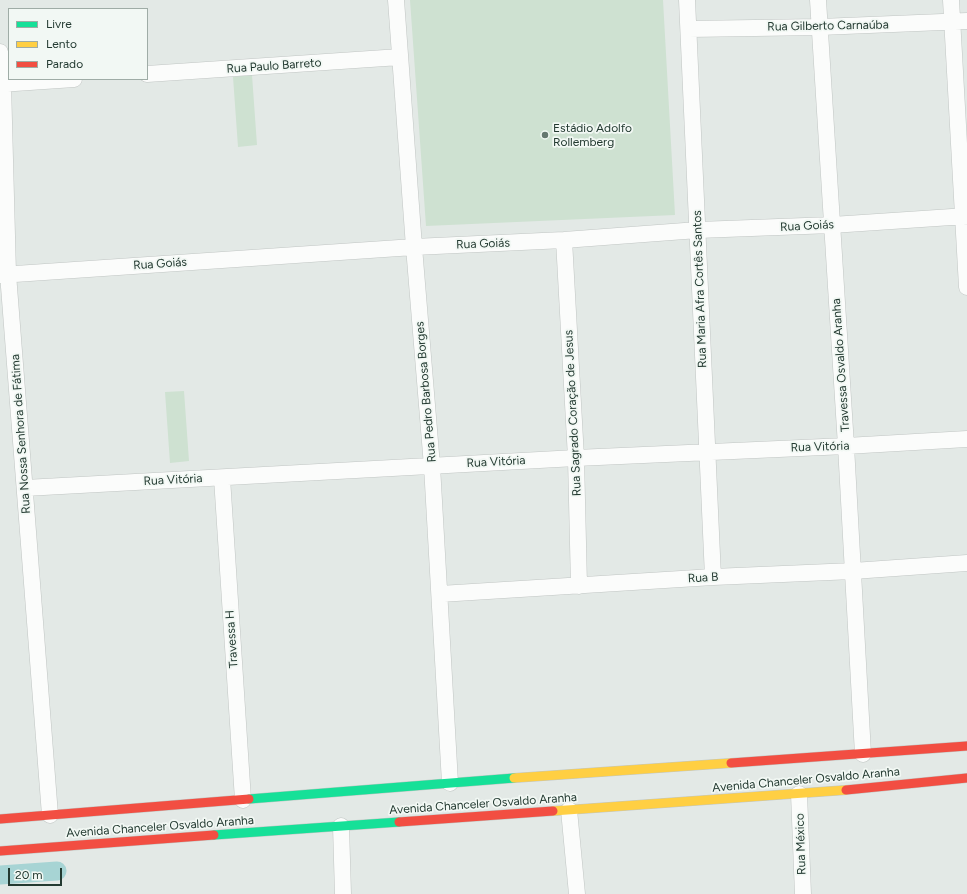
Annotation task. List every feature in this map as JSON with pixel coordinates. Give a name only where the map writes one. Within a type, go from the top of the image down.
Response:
[{"type":"main road","name":"Avenida Chanceler Osvaldo Aranha","points":[[0,819],[450,783],[967,746]]},
{"type":"main road","name":"Avenida Chanceler Osvaldo Aranha","points":[[0,851],[799,794],[967,778]]},
{"type":"street","name":"Rua Pedro Barbosa Borges","points":[[396,0],[432,466],[450,783]]},
{"type":"street","name":"Rua Maria Afra Cortês Santos","points":[[687,0],[713,577]]},
{"type":"street","name":"Travessa Osvaldo Aranha","points":[[818,0],[846,446],[863,754]]},
{"type":"street","points":[[951,0],[959,22],[967,287]]},
{"type":"street","name":"Rua Gilberto Carnaúba","points":[[689,29],[820,28],[959,22]]},
{"type":"street","name":"Rua Nossa Senhora de Fátima","points":[[0,52],[2,84],[4,274],[25,488],[50,815]]},
{"type":"street","name":"Rua Paulo Barreto","points":[[148,74],[400,57]]},
{"type":"street","points":[[2,84],[60,80]]},
{"type":"street","name":"Rua Goiás","points":[[4,274],[414,247],[564,240],[698,230],[832,225],[965,217]]},
{"type":"street","name":"Rua Sagrado Coração de Jesus","points":[[564,240],[576,458],[579,586]]},
{"type":"street","name":"Rua Vitória","points":[[25,488],[707,451],[846,446],[967,439]]},
{"type":"street","name":"Travessa H","points":[[222,478],[243,800]]},
{"type":"street","name":"Rua B","points":[[440,594],[713,577],[853,571],[967,563]]},
{"type":"street","name":"Rua México","points":[[799,794],[803,894]]},
{"type":"street","points":[[569,810],[577,894]]},
{"type":"street","points":[[341,826],[343,894]]},
{"type":"green space","name":"Estádio Adolfo Rollemberg","points":[[410,0],[663,0],[675,215],[426,226]]},
{"type":"green space","points":[[252,75],[257,145],[238,147],[233,77]]},
{"type":"green space","points":[[184,391],[189,461],[170,463],[165,392]]},
{"type":"waterway","points":[[0,875],[57,871]]},
{"type":"traffic: fast","points":[[249,799],[514,778]]},
{"type":"traffic: fast","points":[[214,835],[399,822]]},
{"type":"traffic: slow","points":[[514,778],[731,763]]},
{"type":"traffic: slow","points":[[553,811],[846,790]]},
{"type":"traffic: jam","points":[[731,763],[967,746]]},
{"type":"traffic: jam","points":[[846,790],[967,778]]},
{"type":"traffic: jam","points":[[0,819],[249,799]]},
{"type":"traffic: jam","points":[[399,822],[553,811]]},
{"type":"traffic: jam","points":[[0,851],[214,835]]},
{"type":"place","name":"Estádio Adolfo Rollemberg","points":[[545,135]]}]
